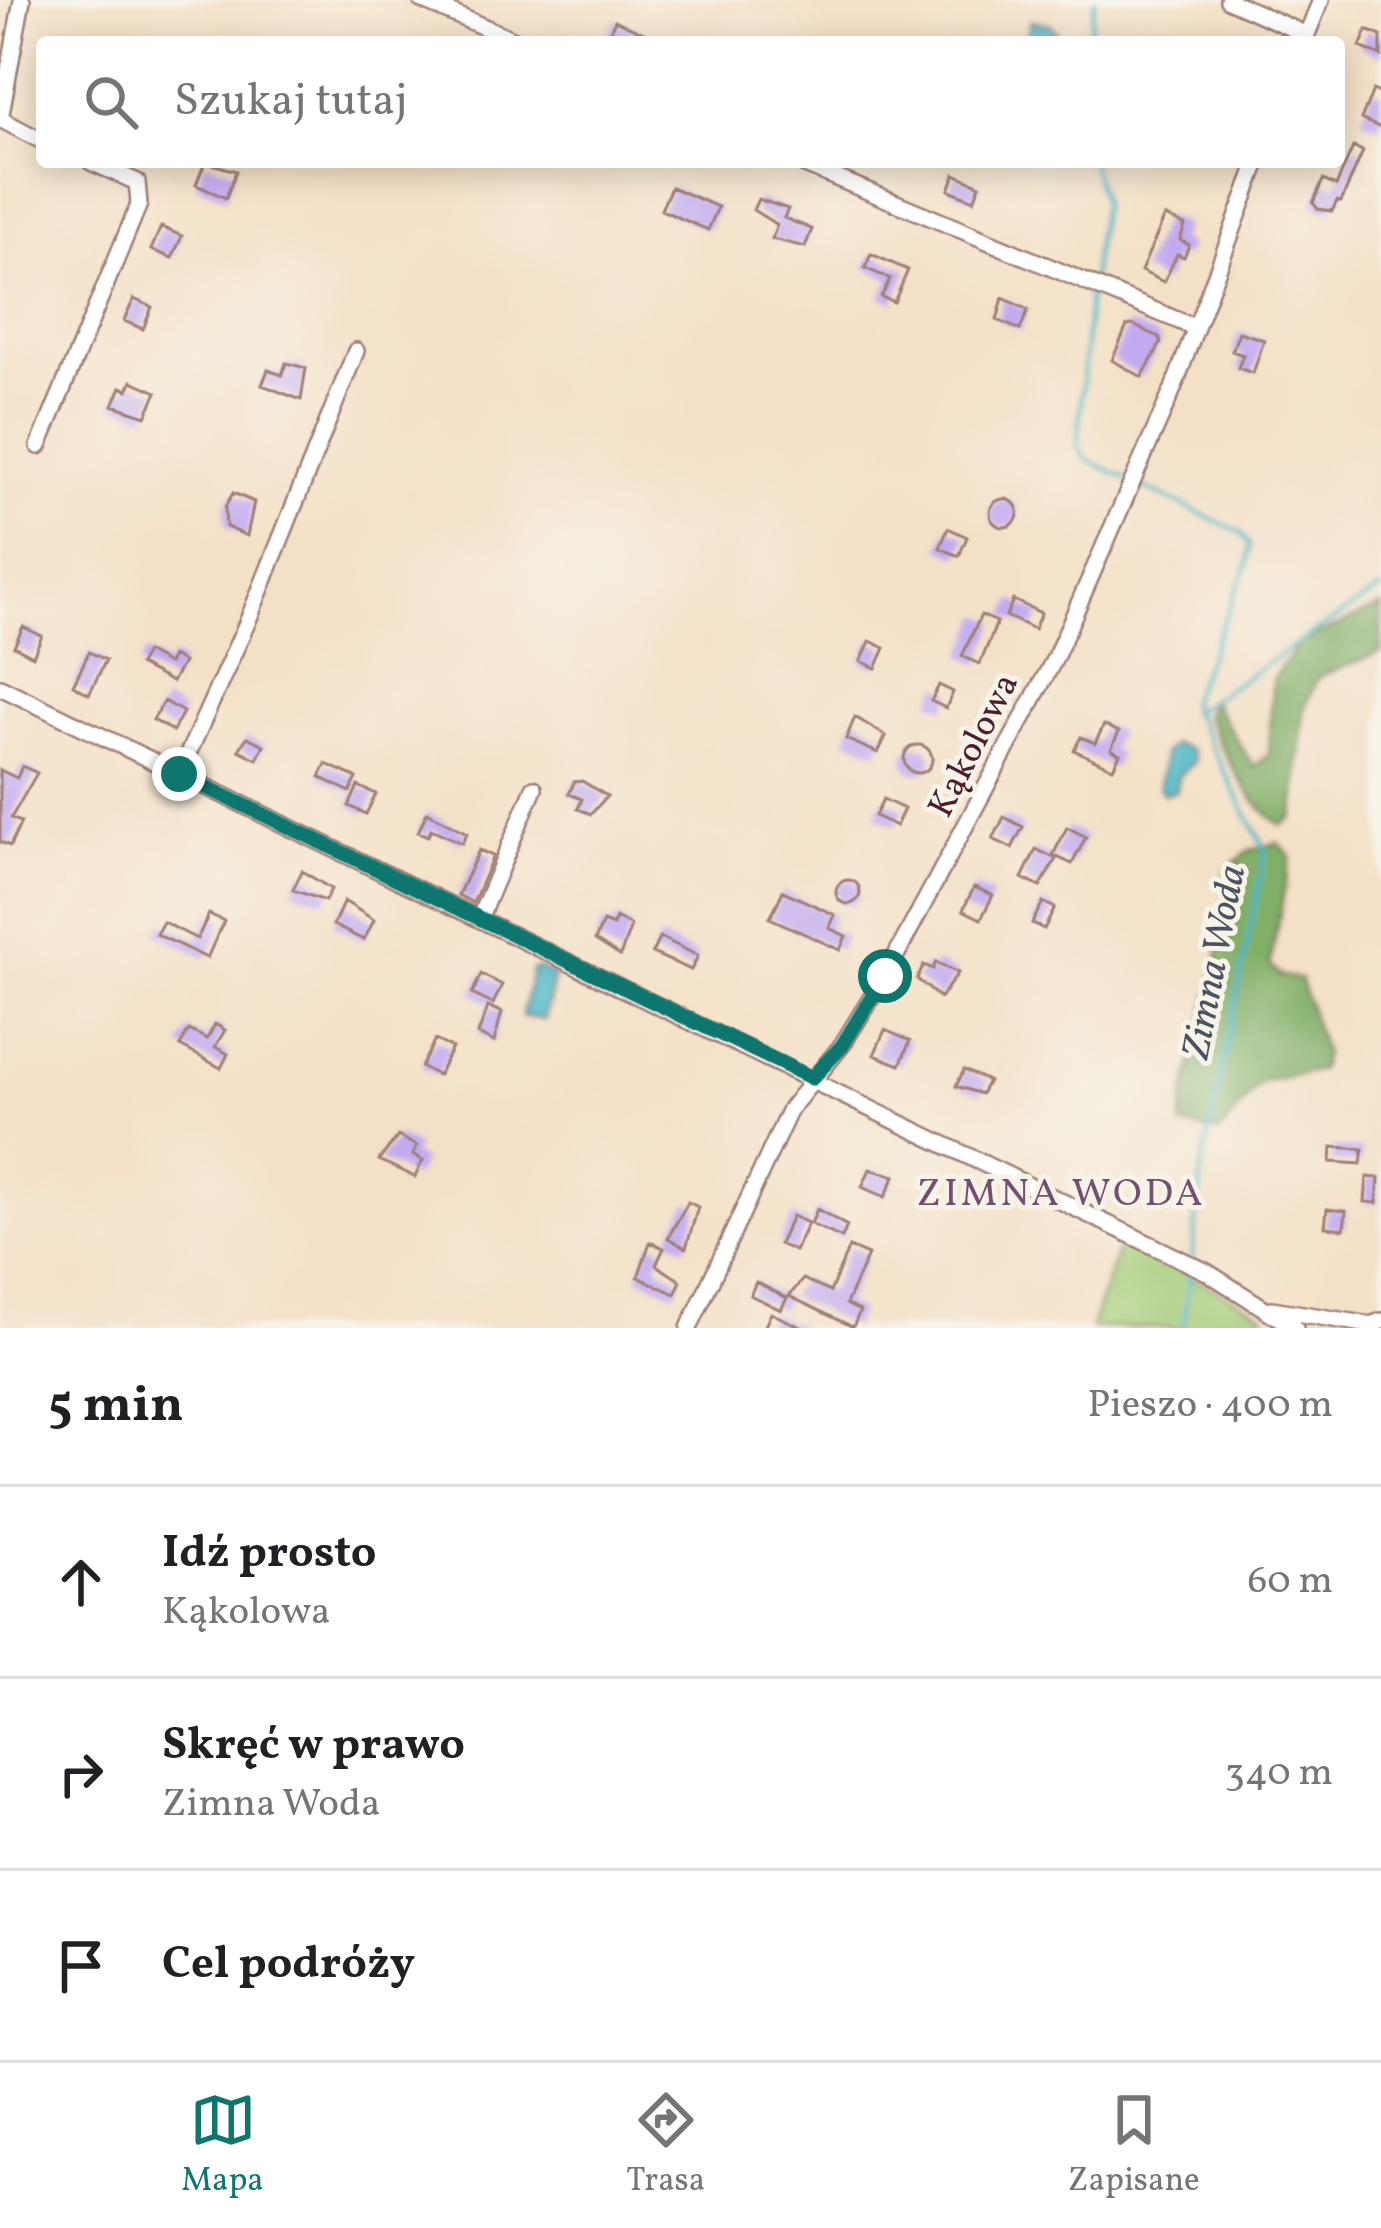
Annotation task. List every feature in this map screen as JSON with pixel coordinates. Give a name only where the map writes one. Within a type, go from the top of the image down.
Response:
[{"type":"street","points":[[22,0],[1,119],[36,138]]},
{"type":"street","points":[[421,0],[505,36]]},
{"type":"street","points":[[1228,0],[1301,36]]},
{"type":"street","points":[[1306,36],[1321,0]]},
{"type":"street","points":[[39,446],[139,204],[137,182],[105,168]]},
{"type":"street","points":[[812,168],[1081,284],[1099,286],[1196,328]]},
{"type":"street","name":"Kąkolowa","points":[[689,1328],[790,1109],[854,1028],[958,844],[1054,658],[1134,482],[1256,168]]},
{"type":"street","points":[[179,774],[247,622],[356,351]]},
{"type":"street","points":[[0,687],[1179,1258],[1295,1328]]},
{"type":"street","points":[[479,919],[534,788]]},
{"type":"street","points":[[1265,1306],[1371,1325],[1381,1321]]},
{"type":"green space","points":[[1381,606],[1381,652],[1318,677],[1304,709],[1294,816],[1282,825],[1247,790],[1205,716],[1212,701],[1254,767],[1268,755],[1273,678],[1300,643]]},
{"type":"green space","points":[[1278,843],[1291,856],[1270,964],[1280,976],[1300,979],[1324,1054],[1319,1070],[1260,1082],[1219,1133],[1181,1125],[1222,935],[1226,871],[1249,850]]},
{"type":"green space","points":[[1121,1240],[1264,1314],[1262,1328],[1091,1328]]},
{"type":"water","points":[[1031,21],[1050,24],[1060,36],[1027,36]]},
{"type":"water","points":[[1173,744],[1191,750],[1194,762],[1178,777],[1176,791],[1164,794],[1159,787],[1164,753]]},
{"type":"water","points":[[539,968],[554,976],[544,1020],[522,1016],[532,970]]},
{"type":"building","points":[[615,20],[644,33],[643,36],[608,36]]},
{"type":"building","points":[[1367,30],[1381,36],[1381,56],[1360,47]]},
{"type":"building","points":[[1373,90],[1381,94],[1381,128],[1361,119]]},
{"type":"building","points":[[1353,147],[1363,151],[1341,202],[1332,211],[1318,209],[1313,203],[1323,180],[1336,186]]},
{"type":"building","points":[[203,168],[236,171],[226,198],[196,185]]},
{"type":"building","points":[[955,174],[980,185],[974,200],[949,190]]},
{"type":"building","points":[[671,187],[718,207],[708,230],[661,210]]},
{"type":"building","points":[[758,199],[788,209],[784,218],[812,229],[805,247],[772,239],[777,225],[753,210]]},
{"type":"building","points":[[1165,216],[1185,225],[1180,240],[1189,245],[1184,257],[1177,254],[1164,282],[1141,271]]},
{"type":"building","points":[[161,227],[182,236],[172,258],[151,250]]},
{"type":"building","points":[[871,254],[908,270],[894,302],[881,297],[890,279],[865,268]]},
{"type":"building","points":[[1003,298],[1028,310],[1020,330],[997,320]]},
{"type":"building","points":[[134,299],[152,307],[143,329],[124,321]]},
{"type":"building","points":[[1127,326],[1159,337],[1161,343],[1142,377],[1112,360]]},
{"type":"building","points":[[1239,332],[1264,340],[1253,373],[1238,368],[1243,355],[1232,351]]},
{"type":"building","points":[[286,363],[306,368],[301,400],[262,385],[268,370],[282,375]]},
{"type":"building","points":[[132,381],[157,392],[146,416],[113,405],[121,387],[128,390]]},
{"type":"building","points":[[233,493],[254,502],[247,536],[226,527],[225,507]]},
{"type":"building","points":[[1004,499],[1014,503],[1018,513],[1014,523],[1004,527],[994,523],[990,513],[994,503]]},
{"type":"building","points":[[948,528],[967,537],[959,556],[940,548]]},
{"type":"building","points":[[1013,600],[1041,613],[1034,629],[1006,616]]},
{"type":"building","points":[[981,615],[997,622],[980,664],[962,656]]},
{"type":"building","points":[[23,627],[42,636],[33,656],[14,646]]},
{"type":"building","points":[[870,641],[885,648],[876,668],[861,661]]},
{"type":"building","points":[[89,652],[106,660],[89,694],[73,685]]},
{"type":"building","points":[[146,652],[168,664],[172,656],[183,662],[172,682],[139,665]]},
{"type":"building","points":[[939,685],[953,692],[946,708],[931,701]]},
{"type":"building","points":[[164,701],[183,712],[173,731],[153,720]]},
{"type":"building","points":[[855,717],[886,736],[878,753],[846,739]]},
{"type":"building","points":[[1104,725],[1119,732],[1111,749],[1120,754],[1113,768],[1074,750],[1081,737],[1095,743]]},
{"type":"building","points":[[247,737],[264,745],[257,759],[239,750]]},
{"type":"building","points":[[918,745],[928,749],[932,759],[928,769],[918,773],[908,769],[904,759],[908,749]]},
{"type":"building","points":[[326,764],[357,778],[350,792],[320,777]]},
{"type":"building","points":[[22,766],[37,773],[11,818],[21,822],[10,846],[0,842],[0,770],[17,778]]},
{"type":"building","points":[[582,781],[607,796],[591,814],[578,809],[582,799],[569,794],[574,782]]},
{"type":"building","points":[[358,786],[376,794],[366,814],[349,806]]},
{"type":"building","points":[[883,799],[904,809],[896,826],[875,816]]},
{"type":"building","points":[[427,812],[467,833],[462,843],[431,829],[428,836],[418,832]]},
{"type":"building","points":[[1004,817],[1023,827],[1012,848],[993,839]]},
{"type":"building","points":[[1067,827],[1086,837],[1072,864],[1053,855]]},
{"type":"building","points":[[1036,849],[1056,859],[1040,887],[1022,878]]},
{"type":"building","points":[[479,850],[493,856],[473,903],[458,895]]},
{"type":"building","points":[[302,871],[331,889],[325,901],[293,890]]},
{"type":"building","points":[[848,880],[860,892],[848,904],[836,892]]},
{"type":"building","points":[[974,887],[993,895],[981,919],[963,910]]},
{"type":"building","points":[[783,891],[835,915],[829,928],[846,936],[840,950],[770,918]]},
{"type":"building","points":[[344,901],[374,920],[364,940],[333,925]]},
{"type":"building","points":[[1043,902],[1055,908],[1044,929],[1032,923]]},
{"type":"building","points":[[209,914],[224,921],[207,958],[156,934],[163,922],[197,939]]},
{"type":"building","points":[[616,918],[631,926],[620,956],[595,940],[603,922],[613,926]]},
{"type":"building","points":[[660,937],[698,956],[691,970],[652,953]]},
{"type":"building","points":[[936,962],[958,973],[940,998],[917,979],[924,965],[933,969]]},
{"type":"building","points":[[481,974],[502,985],[493,1004],[472,994]]},
{"type":"building","points":[[488,1007],[502,1012],[494,1042],[478,1034]]},
{"type":"building","points":[[215,1024],[225,1030],[215,1047],[228,1054],[221,1068],[180,1046],[189,1030],[207,1039]]},
{"type":"building","points":[[885,1030],[910,1041],[900,1065],[874,1055]]},
{"type":"building","points":[[435,1040],[452,1048],[438,1075],[421,1067]]},
{"type":"building","points":[[964,1070],[988,1081],[981,1094],[956,1086]]},
{"type":"building","points":[[398,1136],[417,1146],[413,1155],[423,1160],[415,1177],[379,1160]]},
{"type":"building","points":[[1332,1147],[1363,1149],[1361,1164],[1331,1162]]},
{"type":"building","points":[[870,1169],[895,1176],[885,1197],[862,1187]]},
{"type":"building","points":[[1367,1177],[1379,1178],[1377,1203],[1365,1202]]},
{"type":"building","points":[[688,1202],[698,1207],[686,1248],[668,1238]]},
{"type":"building","points":[[817,1209],[847,1226],[842,1238],[811,1224]]},
{"type":"building","points":[[1327,1209],[1346,1211],[1344,1229],[1325,1227]]},
{"type":"building","points":[[792,1216],[808,1223],[795,1251],[779,1244]]},
{"type":"building","points":[[650,1242],[664,1248],[656,1265],[681,1281],[675,1294],[638,1277]]},
{"type":"building","points":[[849,1247],[868,1255],[846,1304],[860,1311],[853,1327],[789,1296],[803,1279],[830,1292]]},
{"type":"building","points":[[756,1282],[787,1298],[781,1310],[750,1295]]},
{"type":"building","points":[[771,1313],[803,1328],[764,1328]]},
{"type":"waterway","name":"Zimna Woda","points":[[1089,36],[1095,0]]},
{"type":"waterway","name":"Zimna Woda","points":[[1091,280],[1102,203],[1093,168]]},
{"type":"waterway","name":"Zimna Woda","points":[[1089,291],[1078,447],[1086,459],[1127,479]]},
{"type":"waterway","name":"Zimna Woda","points":[[1137,484],[1240,532],[1250,545],[1248,563],[1189,703],[1266,851],[1202,1168],[1192,1258]]},
{"type":"waterway","points":[[1191,713],[1381,589]]},
{"type":"waterway","name":"Zimna Woda","points":[[1183,1328],[1191,1270]]},
{"type":"district","name":"ZIMNA WODA","points":[[1061,1195]]},
{"type":"route","points":[[179,774],[812,1078],[842,1046],[885,976]]}]
